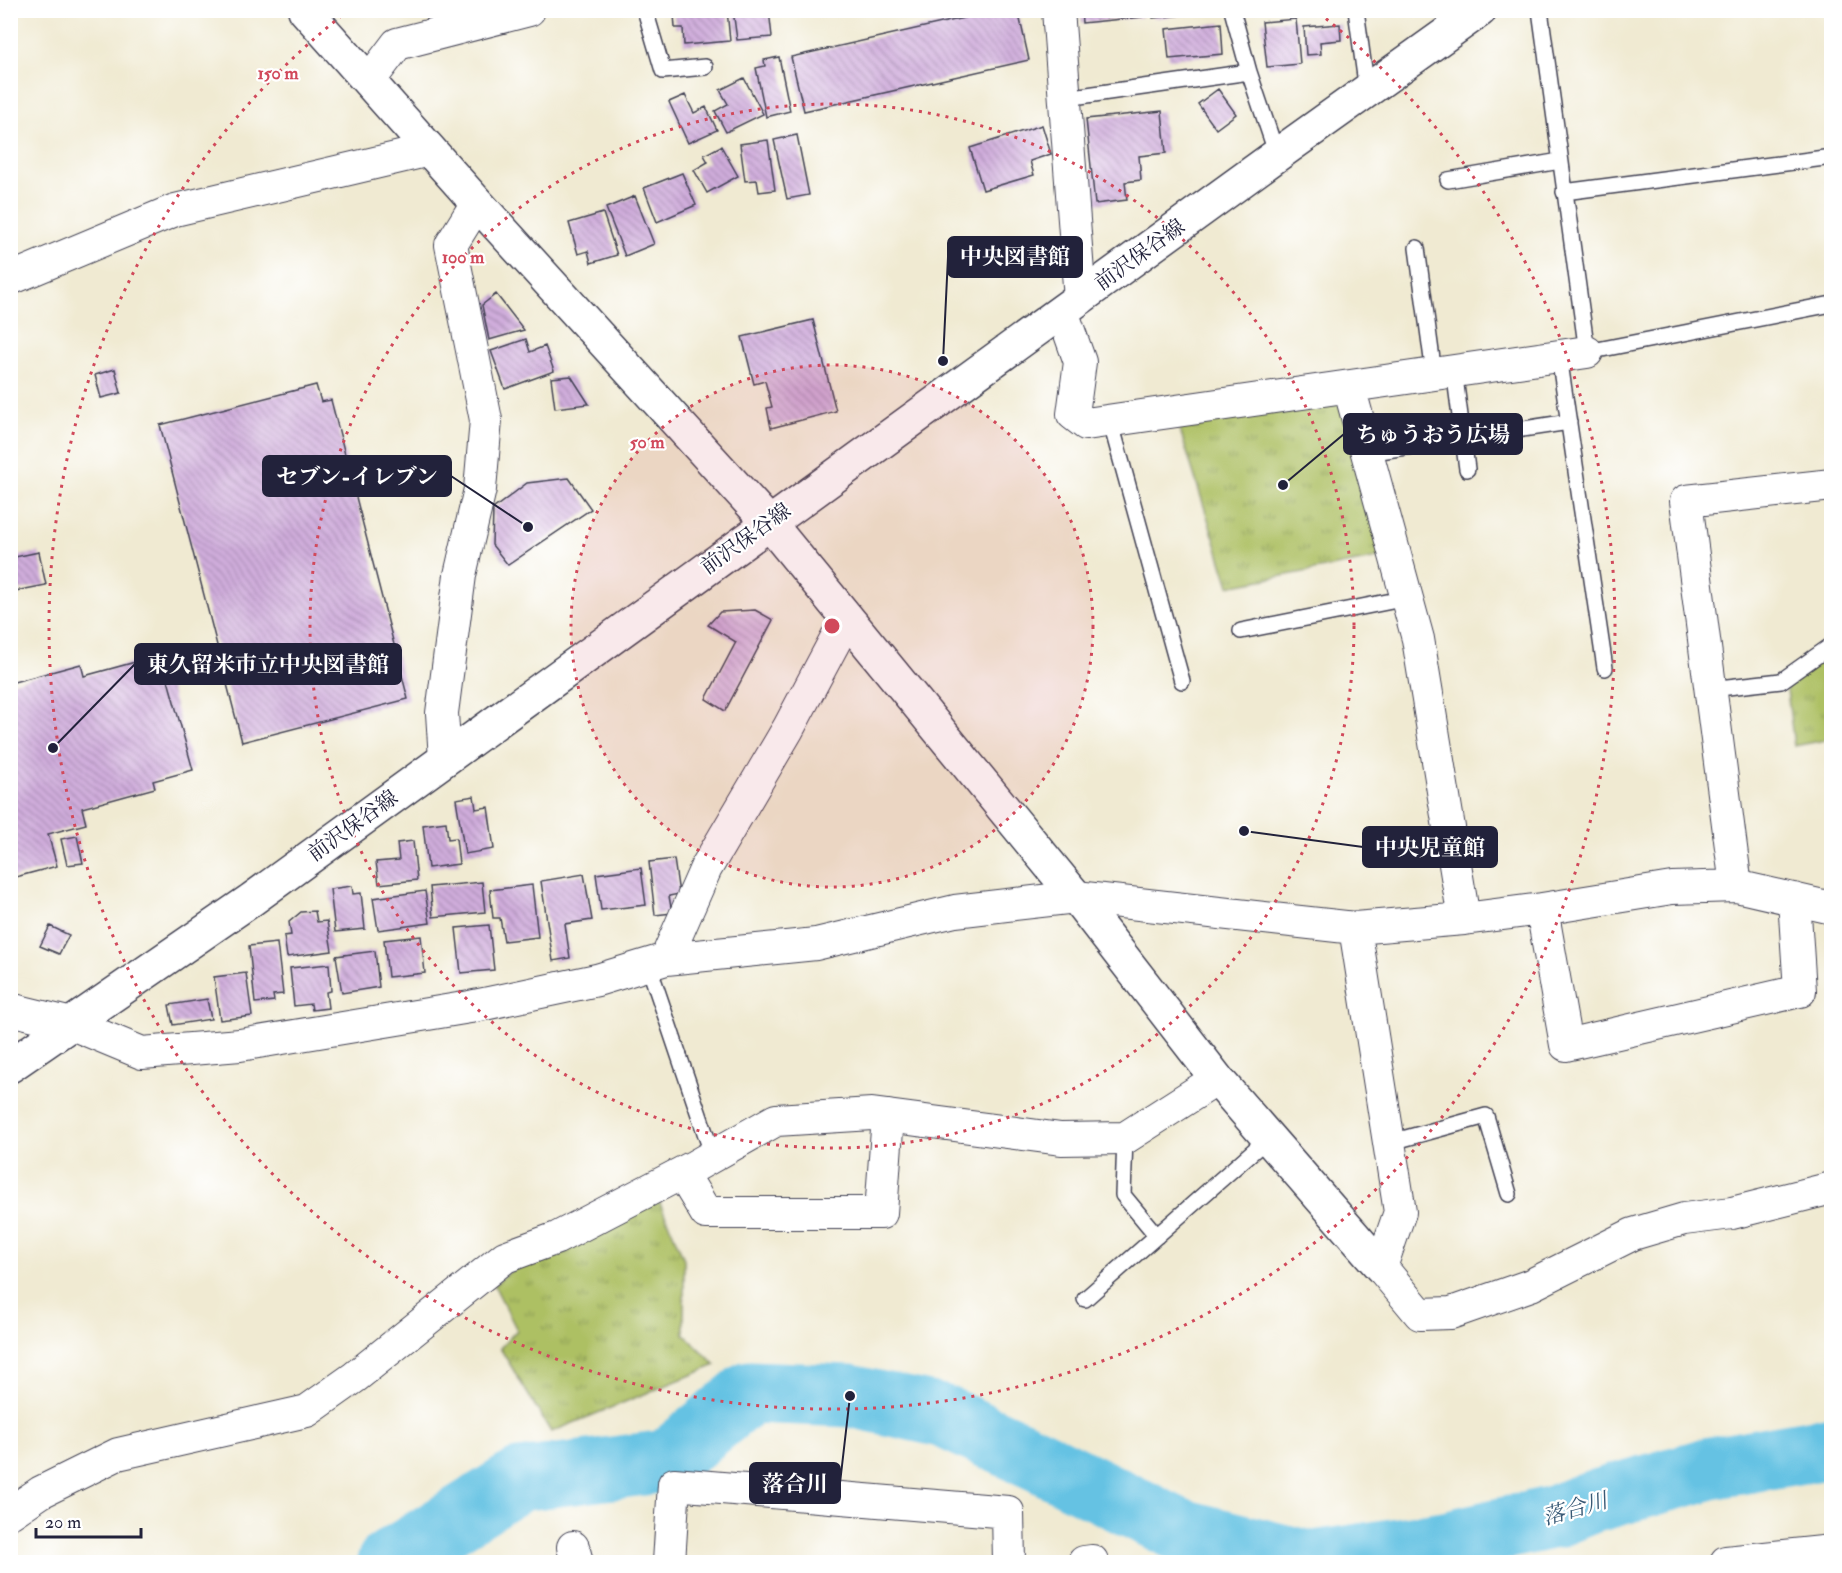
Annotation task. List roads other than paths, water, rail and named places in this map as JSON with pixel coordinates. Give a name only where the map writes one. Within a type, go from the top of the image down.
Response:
[{"type":"main road","points":[[305,10],[477,203],[769,523],[1076,897],[1217,1079],[1381,1267]]},
{"type":"main road","name":"前沢保谷線","points":[[10,1066],[251,900],[1480,10]]},
{"type":"street","points":[[369,81],[397,44],[529,10]]},
{"type":"street","points":[[1058,10],[1066,98],[1071,305],[1080,362],[1073,414],[1086,424],[1573,354]]},
{"type":"street","points":[[10,279],[175,210],[430,150]]},
{"type":"street","points":[[445,759],[442,713],[460,575],[480,489],[486,420],[451,245],[477,203]]},
{"type":"street","points":[[1349,387],[1418,639],[1464,919]]},
{"type":"street","points":[[1736,886],[1686,501],[1832,484]]},
{"type":"street","points":[[657,961],[706,868],[788,729],[847,618]]},
{"type":"street","points":[[10,1009],[72,1024],[142,1053],[240,1045],[470,1007],[597,980],[657,961],[816,944],[955,911],[1076,897],[1355,928],[1464,919],[1672,888],[1736,886],[1832,908]]},
{"type":"street","points":[[1542,909],[1566,1045],[1800,991],[1794,899]]},
{"type":"street","points":[[1355,928],[1400,1212],[1381,1267],[1420,1314],[1451,1313],[1531,1285],[1633,1234],[1684,1219],[1732,1213],[1832,1188]]},
{"type":"street","points":[[10,1513],[40,1492],[118,1454],[307,1411],[355,1377],[505,1257],[557,1238],[682,1173],[776,1120],[872,1114],[1061,1139],[1125,1138],[1217,1079]]},
{"type":"street","points":[[682,1173],[706,1213],[881,1213],[888,1116]]},
{"type":"street","points":[[669,1563],[674,1484],[1008,1512],[1009,1563]]},
{"type":"street","points":[[1726,1563],[1832,1551]]},
{"type":"lane","points":[[645,10],[663,72],[705,67]]},
{"type":"lane","points":[[1232,10],[1249,72],[1277,155]]},
{"type":"lane","points":[[1356,10],[1367,91]]},
{"type":"lane","points":[[1540,10],[1564,192],[1573,354],[1569,422],[1605,668]]},
{"type":"lane","points":[[1066,98],[1249,72]]},
{"type":"lane","points":[[1564,192],[1832,157]]},
{"type":"lane","points":[[1448,180],[1560,161]]},
{"type":"lane","points":[[1417,248],[1444,372],[1463,439],[1467,469]]},
{"type":"lane","points":[[1573,354],[1832,304]]},
{"type":"lane","points":[[1110,420],[1182,681]]},
{"type":"lane","points":[[1367,453],[1569,422]]},
{"type":"lane","points":[[1241,632],[1407,598]]},
{"type":"lane","points":[[1710,689],[1781,681],[1832,645]]},
{"type":"lane","points":[[657,961],[713,1156]]},
{"type":"lane","points":[[1388,1143],[1486,1116],[1509,1194]]},
{"type":"lane","points":[[1125,1138],[1123,1195],[1157,1236]]},
{"type":"lane","points":[[1085,1299],[1267,1139]]},
{"type":"waterway","name":"落合川","points":[[388,1562],[519,1480],[667,1461],[750,1392],[850,1396],[942,1416],[1038,1460],[1177,1529],[1309,1562]]},
{"type":"waterway","name":"落合川","points":[[1315,1562],[1445,1542],[1554,1517],[1588,1503],[1711,1468],[1832,1447]]},
{"type":"place","name":"中央図書館","points":[[943,361]]},
{"type":"place","name":"ちゅうおう広場","points":[[1283,485]]},
{"type":"place","name":"セブン-イレブン","points":[[528,527]]},
{"type":"place","name":"東久留米市立中央図書館","points":[[53,748]]},
{"type":"place","name":"中央児童館","points":[[1244,831]]},
{"type":"place","name":"落合川","points":[[850,1396]]}]
